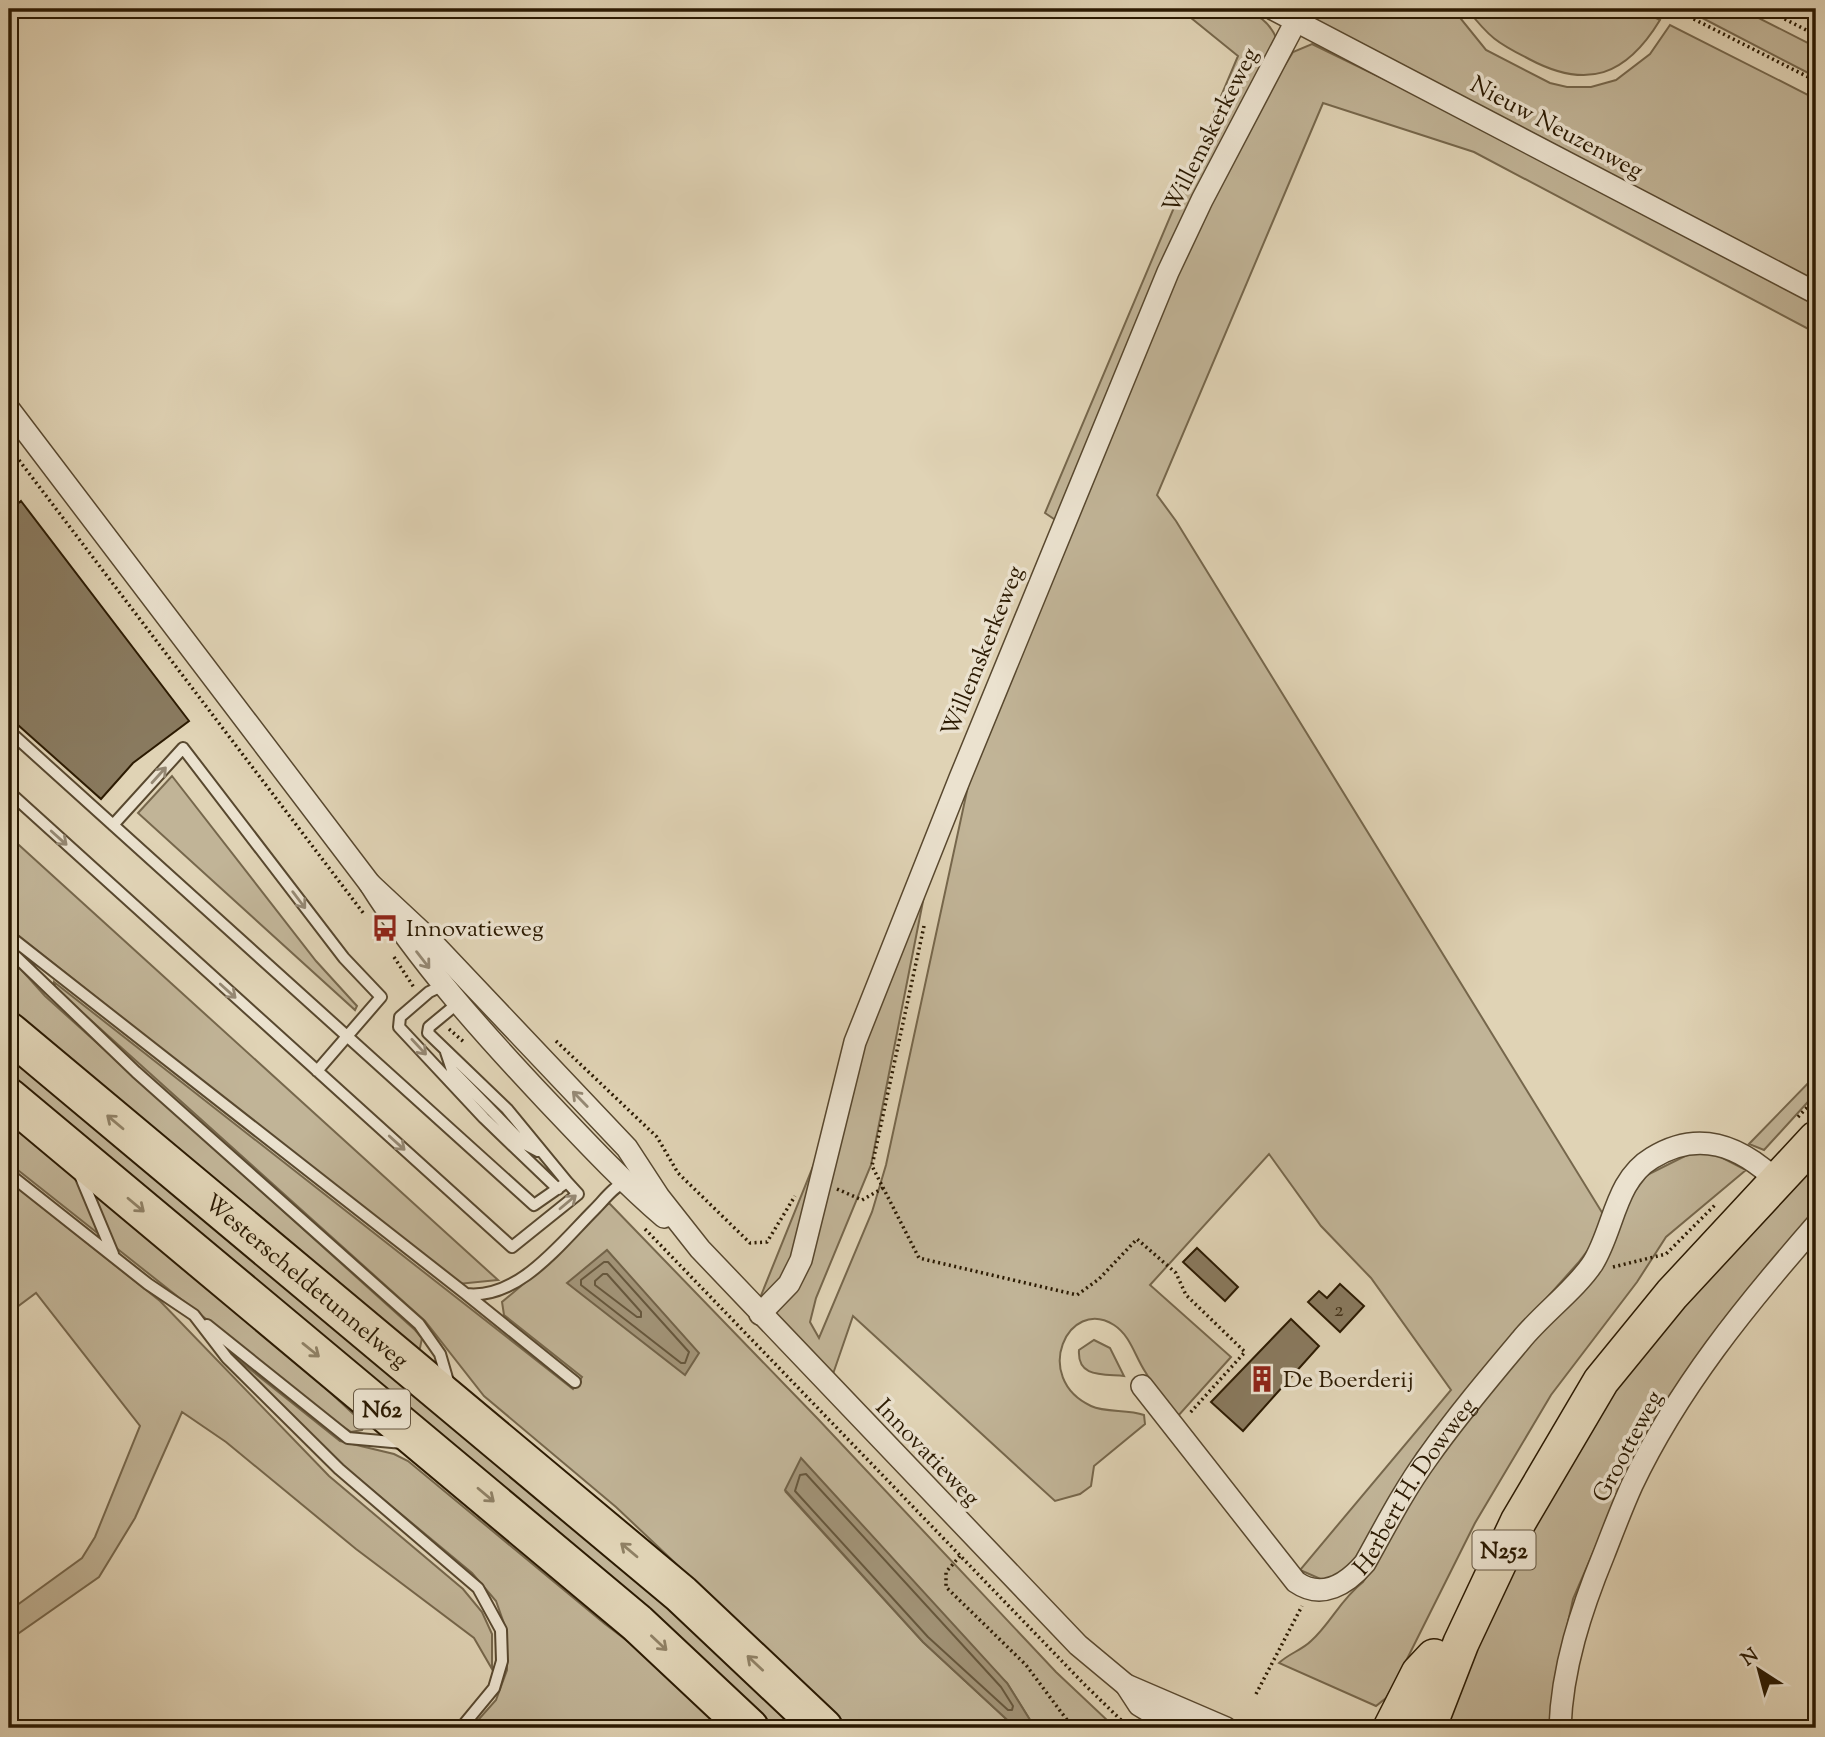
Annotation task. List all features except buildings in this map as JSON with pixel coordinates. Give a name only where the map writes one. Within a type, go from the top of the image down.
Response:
[{"type":"highway","name":"Westerscheldetunnelweg","points":[[9,1032],[681,1594],[823,1728]]},
{"type":"highway","name":"Westerscheldetunnelweg","points":[[9,1097],[637,1623],[749,1728]]},
{"type":"main road","name":"N252","points":[[1428,1728],[1461,1643],[1518,1522],[1601,1381],[1672,1294],[1776,1181],[1804,1132]]},
{"type":"main road","name":"N252","points":[[1406,1728],[1430,1678],[1434,1657],[1513,1493],[1569,1406],[1601,1381]]},
{"type":"main road","name":"N252","points":[[1391,1728],[1419,1673],[1434,1657]]},
{"type":"street","name":"Nieuw Neuzenweg","points":[[1273,9],[1816,293]]},
{"type":"street","name":"Willemskerkeweg","points":[[760,1314],[789,1284],[802,1260],[855,1042],[1054,544],[1168,272],[1202,200],[1296,21]]},
{"type":"street","name":"Innovatieweg","points":[[9,409],[370,884],[394,921],[460,989],[627,1148],[700,1249],[1077,1645],[1126,1685],[1139,1705],[1177,1728]]},
{"type":"street","name":"Innovatieweg","points":[[460,989],[623,1182],[700,1249]]},
{"type":"street","name":"Herbert H. Dowweg","points":[[1317,1591],[1344,1582],[1365,1563],[1427,1458],[1522,1338],[1572,1285],[1582,1278],[1600,1250],[1622,1191],[1635,1172],[1650,1158],[1685,1146],[1705,1143],[1729,1147],[1757,1161],[1776,1181]]},
{"type":"street","name":"Grootteweg","points":[[1560,1728],[1561,1699],[1581,1609],[1633,1484],[1685,1393],[1731,1327],[1816,1225]]},
{"type":"street","points":[[1142,1386],[1296,1582],[1317,1591]]},
{"type":"street","name":"Innovatieweg","points":[[1126,1685],[1145,1690],[1194,1716],[1226,1728]]},
{"type":"lane","points":[[9,731],[534,1205],[562,1186]]},
{"type":"lane","points":[[113,825],[183,748],[344,958],[381,998],[317,1071]]},
{"type":"lane","points":[[9,792],[512,1247],[578,1194],[562,1186],[529,1161],[399,1027],[400,1017],[429,992],[460,989]]},
{"type":"lane","points":[[9,936],[575,1382]]},
{"type":"lane","points":[[9,950],[136,1072],[419,1324],[440,1354],[455,1405]]},
{"type":"lane","points":[[460,989],[429,1027],[428,1033],[507,1109],[542,1153],[562,1186]]},
{"type":"lane","points":[[446,1052],[452,1070],[523,1143],[542,1153]]},
{"type":"lane","points":[[435,1065],[452,1070]]},
{"type":"lane","points":[[523,1143],[529,1161]]},
{"type":"lane","points":[[68,1149],[114,1256]]},
{"type":"lane","points":[[9,1174],[194,1315],[348,1438],[424,1443]]},
{"type":"lane","points":[[466,1294],[484,1296],[501,1291],[522,1278],[623,1182],[647,1178]]},
{"type":"lane","points":[[194,1315],[227,1358],[339,1469],[470,1579],[487,1600],[501,1630],[502,1661],[494,1688],[461,1728]]},
{"type":"path","points":[[1674,9],[1816,81]]},
{"type":"path","points":[[1765,9],[1816,35]]},
{"type":"path","points":[[926,919],[872,1166],[919,1258],[1077,1295],[1099,1279],[1137,1239],[1176,1273],[1186,1295],[1245,1352],[1175,1429]]},
{"type":"path","points":[[550,1036],[657,1137],[678,1173],[750,1243],[767,1242],[806,1180],[820,1181],[862,1200],[883,1188]]},
{"type":"path","points":[[1804,1132],[1816,1098]]},
{"type":"path","points":[[1582,1278],[1666,1254],[1720,1200]]},
{"type":"path","name":"Innovatieweg","points":[[743,1332],[1084,1684],[1123,1722],[1134,1728]]},
{"type":"path","points":[[960,1556],[946,1572],[946,1587],[1026,1665],[1073,1728]]},
{"type":"path","points":[[1256,1694],[1298,1610],[1317,1591]]},
{"type":"shaded area","points":[[1224,8],[1250,13],[1261,18],[1270,27],[1277,40],[1057,521],[1045,513],[1238,56],[1180,9]]},
{"type":"shaded area","points":[[1310,9],[1453,9],[1486,50],[1550,83],[1567,87],[1591,87],[1616,80],[1650,54],[1670,25],[1816,99],[1816,283],[1304,19]]},
{"type":"shaded area","points":[[1467,9],[1638,9],[1660,20],[1647,39],[1619,65],[1604,72],[1569,74],[1550,69],[1494,39]]},
{"type":"shaded area","points":[[1685,9],[1741,9],[1816,47],[1816,77]]},
{"type":"shaded area","points":[[1312,44],[1435,104],[1816,304],[1816,333],[1474,152],[1323,103],[1157,495],[1176,521],[1603,1214],[1591,1246],[1578,1263],[1493,1358],[1417,1453],[1349,1569],[1325,1581],[1300,1570],[1451,1390],[1371,1278],[1321,1226],[1269,1154],[1150,1285],[1231,1357],[1178,1416],[1153,1384],[1125,1335],[1114,1325],[1097,1319],[1083,1321],[1071,1331],[1063,1344],[1060,1360],[1063,1377],[1073,1393],[1097,1408],[1144,1415],[1145,1424],[1094,1466],[1091,1486],[1080,1494],[1055,1501],[853,1316],[833,1374],[760,1298],[926,886],[871,1165],[816,1298],[810,1322],[819,1338],[872,1212],[886,1165],[970,777],[1179,265],[1277,78],[1293,52]]},
{"type":"shaded area","points":[[172,776],[316,961],[357,1006],[355,1010],[138,813]]},
{"type":"shaded area","points":[[9,836],[498,1280],[458,1284],[9,928]]},
{"type":"shaded area","points":[[9,956],[45,996],[415,1330],[422,1338],[420,1348],[416,1351],[9,1021]]},
{"type":"shaded area","points":[[54,982],[573,1389],[582,1377],[504,1315],[502,1302],[540,1270],[609,1203],[817,1418],[1056,1672],[1109,1722],[1120,1728],[1035,1728],[1007,1683],[785,1491],[923,1642],[1016,1728],[850,1728],[616,1507],[484,1396],[425,1321],[54,987]]},
{"type":"shaded area","points":[[9,1050],[590,1536],[801,1728],[763,1728],[9,1081]]},
{"type":"shaded area","points":[[1816,1075],[1816,1093],[1764,1150],[1749,1144]]},
{"type":"shaded area","points":[[9,1112],[253,1320],[365,1425],[362,1430],[351,1432],[336,1422],[9,1163]]},
{"type":"shaded area","points":[[1691,1153],[1713,1153],[1746,1170],[1666,1237],[1637,1282],[1551,1395],[1475,1523],[1386,1698],[1376,1706],[1279,1663],[1311,1641],[1363,1582],[1433,1464],[1647,1175]]},
{"type":"shaded area","points":[[1816,1154],[1816,1214],[1765,1270],[1624,1481],[1573,1599],[1558,1669],[1554,1728],[1436,1728],[1460,1659],[1619,1375]]},
{"type":"shaded area","points":[[9,1181],[160,1301],[329,1476],[463,1589],[482,1612],[492,1634],[492,1669],[474,1638],[356,1549],[226,1442],[182,1412],[135,1518],[99,1577],[9,1640],[9,1611],[82,1558],[95,1537],[140,1426],[36,1293],[9,1313]]},
{"type":"shaded area","points":[[1094,1340],[1110,1348],[1124,1376],[1093,1373],[1082,1366],[1079,1350]]},
{"type":"shaded area","points":[[231,1354],[340,1441],[394,1454],[408,1461],[605,1624],[680,1681],[730,1728],[471,1728],[496,1700],[507,1670],[507,1632],[496,1601],[472,1573],[341,1464]]},
{"type":"water","points":[[607,1250],[699,1353],[685,1375],[567,1283]]},
{"type":"water","points":[[801,1458],[1007,1683],[1035,1728],[1016,1728],[923,1642],[785,1490]]},
{"type":"place","name":"Innovatieweg","points":[[385,928]]},
{"type":"place","name":"De Boerderij","points":[[1262,1379]]}]
